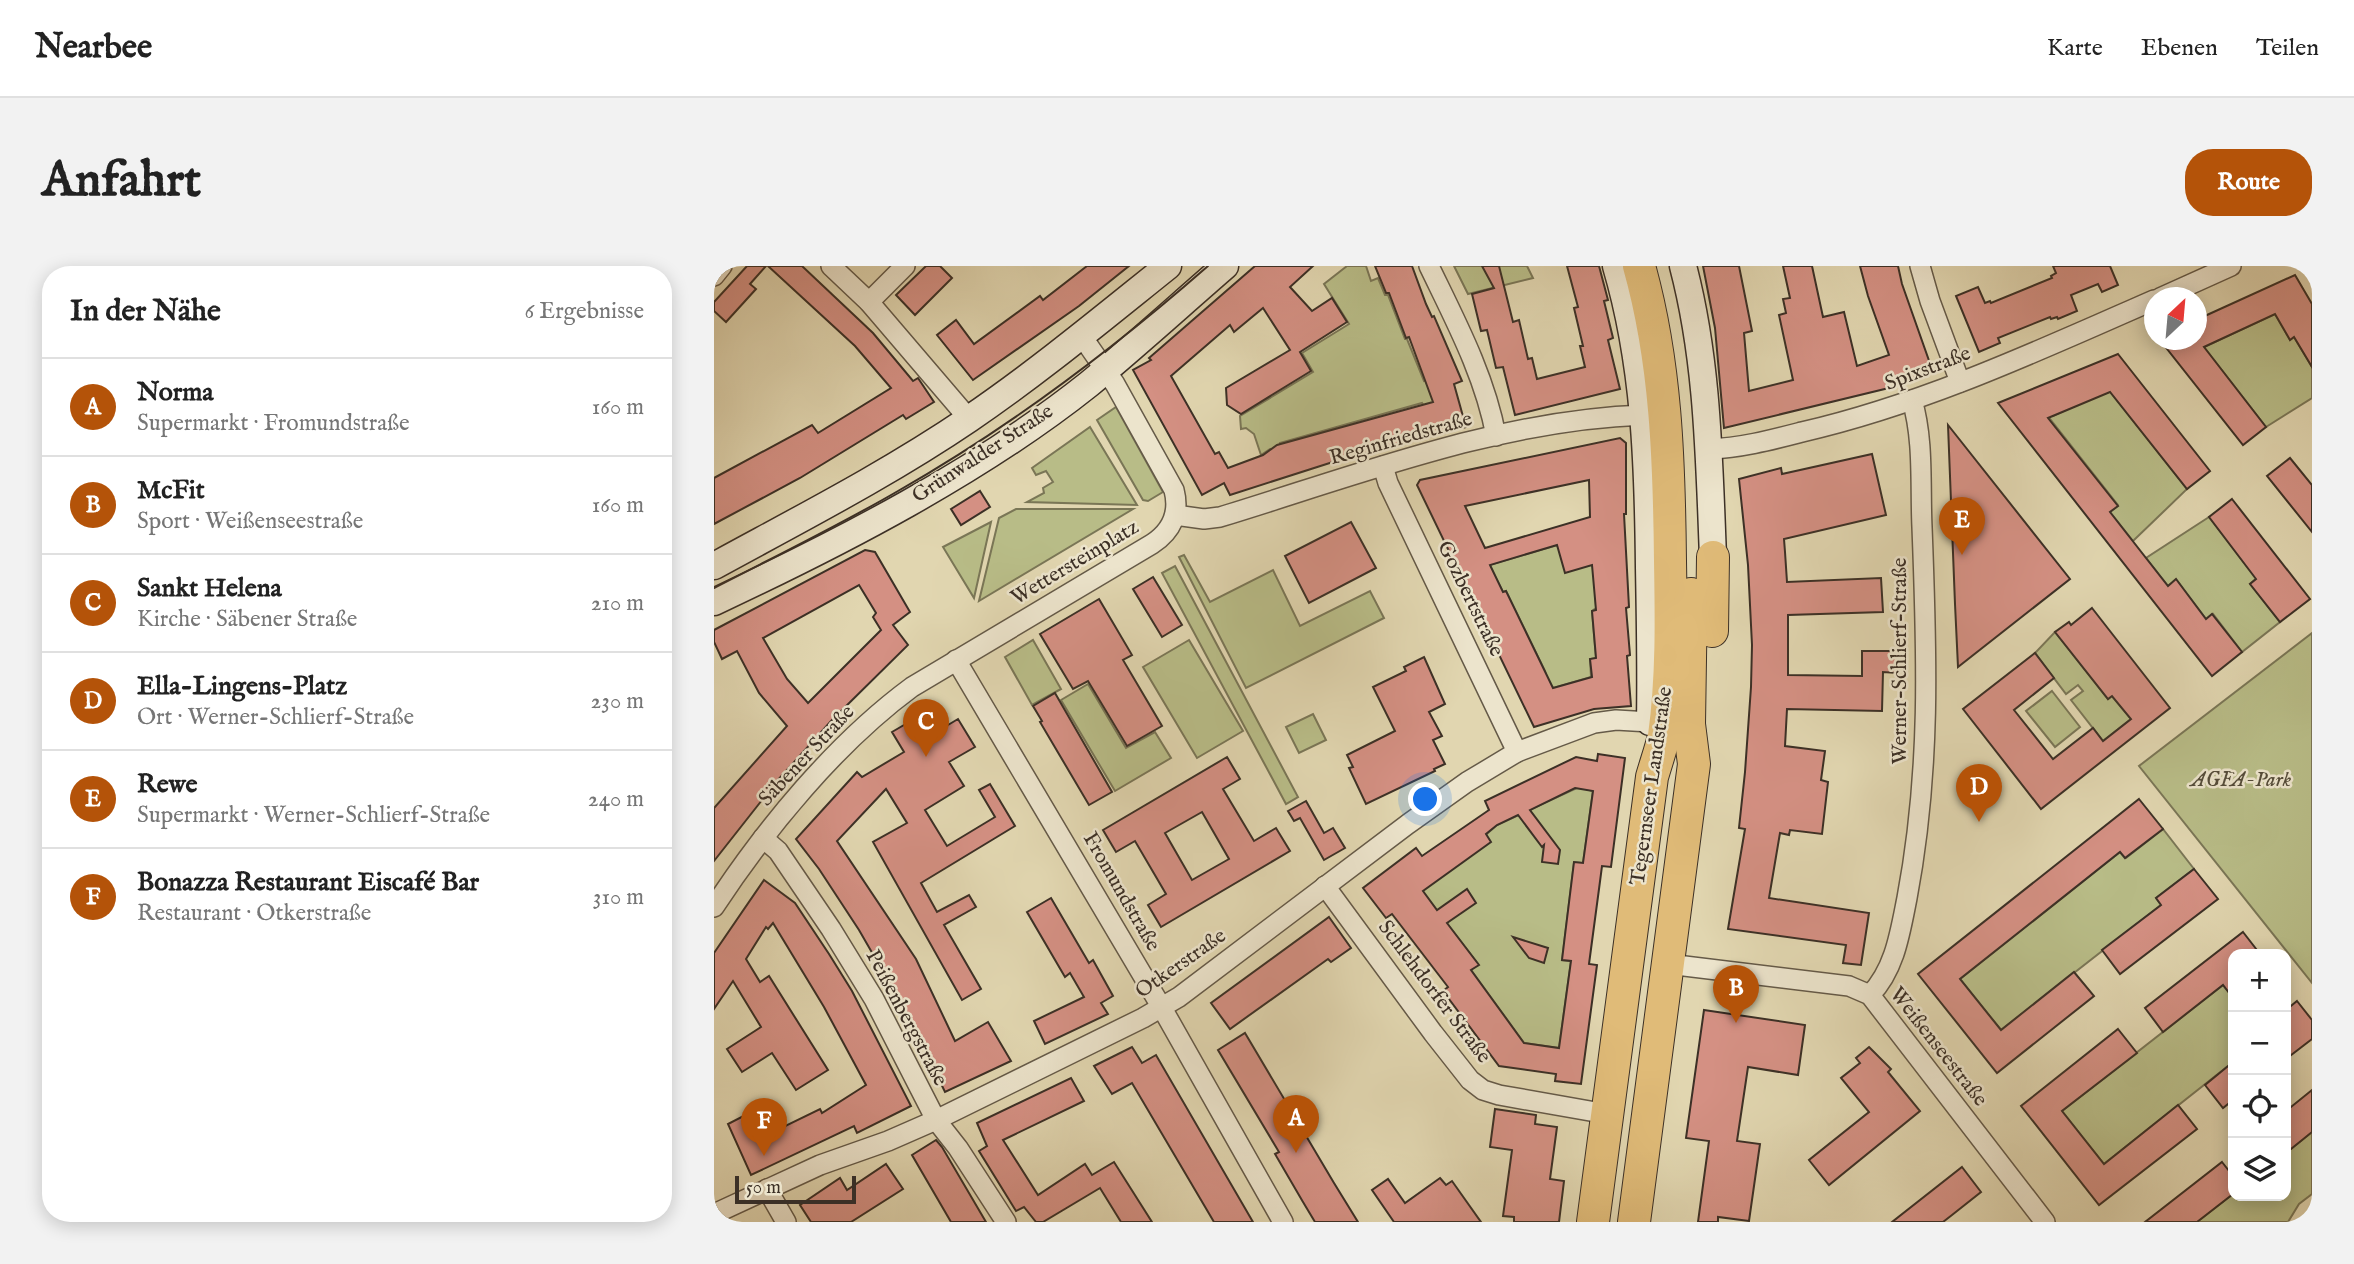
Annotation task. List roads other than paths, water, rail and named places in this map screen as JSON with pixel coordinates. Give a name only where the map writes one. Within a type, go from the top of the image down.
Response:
[{"type":"highway","name":"Tegernseer Landstraße","points":[[1593,1222],[1652,777],[1663,737],[1668,677],[1671,609],[1669,472],[1660,362],[1639,266]]},
{"type":"highway","name":"Tegernseer Landstraße","points":[[1634,1222],[1694,764],[1689,724],[1692,609],[1685,398],[1680,356],[1660,266]]},
{"type":"highway","points":[[1694,764],[1705,726],[1713,621],[1713,557]]},
{"type":"highway","points":[[1650,722],[1652,777]]},
{"type":"main road","name":"Grünwalder Straße","points":[[714,566],[860,487],[969,419],[1168,266]]},
{"type":"main road","name":"Grünwalder Straße","points":[[714,602],[918,497],[1040,419],[1089,384],[1225,266]]},
{"type":"main road","name":"Tegernseer Landstraße","points":[[1616,266],[1635,348],[1644,415],[1648,501],[1650,722]]},
{"type":"main road","points":[[1683,266],[1702,365],[1709,449],[1713,557]]},
{"type":"street","points":[[714,276],[722,266]]},
{"type":"street","points":[[831,266],[869,302],[969,419]]},
{"type":"street","points":[[869,302],[905,266]]},
{"type":"street","points":[[1429,266],[1480,382],[1496,436]]},
{"type":"street","points":[[1920,266],[1960,382]]},
{"type":"street","points":[[2184,287],[2231,266]]},
{"type":"street","name":"Spixstraße","points":[[1709,449],[1741,447],[1836,425],[1912,400],[2144,304]]},
{"type":"street","points":[[1081,335],[1105,369],[1174,490],[1177,508],[1175,515]]},
{"type":"street","name":"Werner-Schlierf-Straße","points":[[1870,995],[1881,984],[1892,961],[1901,926],[1912,871],[1926,740],[1927,642],[1917,417],[1912,400]]},
{"type":"street","name":"Reginfriedstraße","points":[[1175,515],[1204,519],[1220,517],[1383,466],[1496,436],[1564,424],[1644,415]]},
{"type":"street","name":"Gozbertstraße","points":[[1383,466],[1388,483],[1517,752]]},
{"type":"street","name":"Wettersteinplatz","points":[[956,660],[1152,544],[1169,529],[1175,515]]},
{"type":"street","name":"Säbener Straße","points":[[714,907],[763,838],[855,734],[912,687],[956,660]]},
{"type":"street","name":"Fromundstraße","points":[[956,660],[1162,1008],[1283,1222]]},
{"type":"street","name":"Otkerstraße","points":[[714,1214],[820,1165],[936,1120],[1162,1008],[1467,782],[1517,752],[1594,723],[1616,720],[1650,722]]},
{"type":"street","name":"Peißenbergstraße","points":[[763,838],[778,851],[800,881],[841,945],[874,999],[936,1120],[958,1148],[1006,1222]]},
{"type":"street","name":"Schlehdorfer Straße","points":[[1325,886],[1424,1022],[1470,1080],[1483,1090],[1499,1095],[1607,1114]]},
{"type":"street","name":"Weißenseestraße","points":[[1668,964],[1849,986],[1870,995],[2045,1222]]},
{"type":"street","points":[[767,1189],[786,1222]]},
{"type":"tram line","points":[[714,588],[875,504],[980,441],[1135,328],[1208,266]]},
{"type":"place","name":"Rewe","points":[[1962,555]]},
{"type":"place","name":"Sankt Helena","points":[[926,757]]},
{"type":"place","name":"Ella-Lingens-Platz","points":[[1979,822]]},
{"type":"place","name":"McFit","points":[[1736,1023]]},
{"type":"place","name":"Norma","points":[[1296,1153]]},
{"type":"place","name":"Bonazza Restaurant Eiscafé Bar","points":[[764,1156]]},
{"type":"park label","name":"AGFA-Park","points":[[2241,780]]}]
